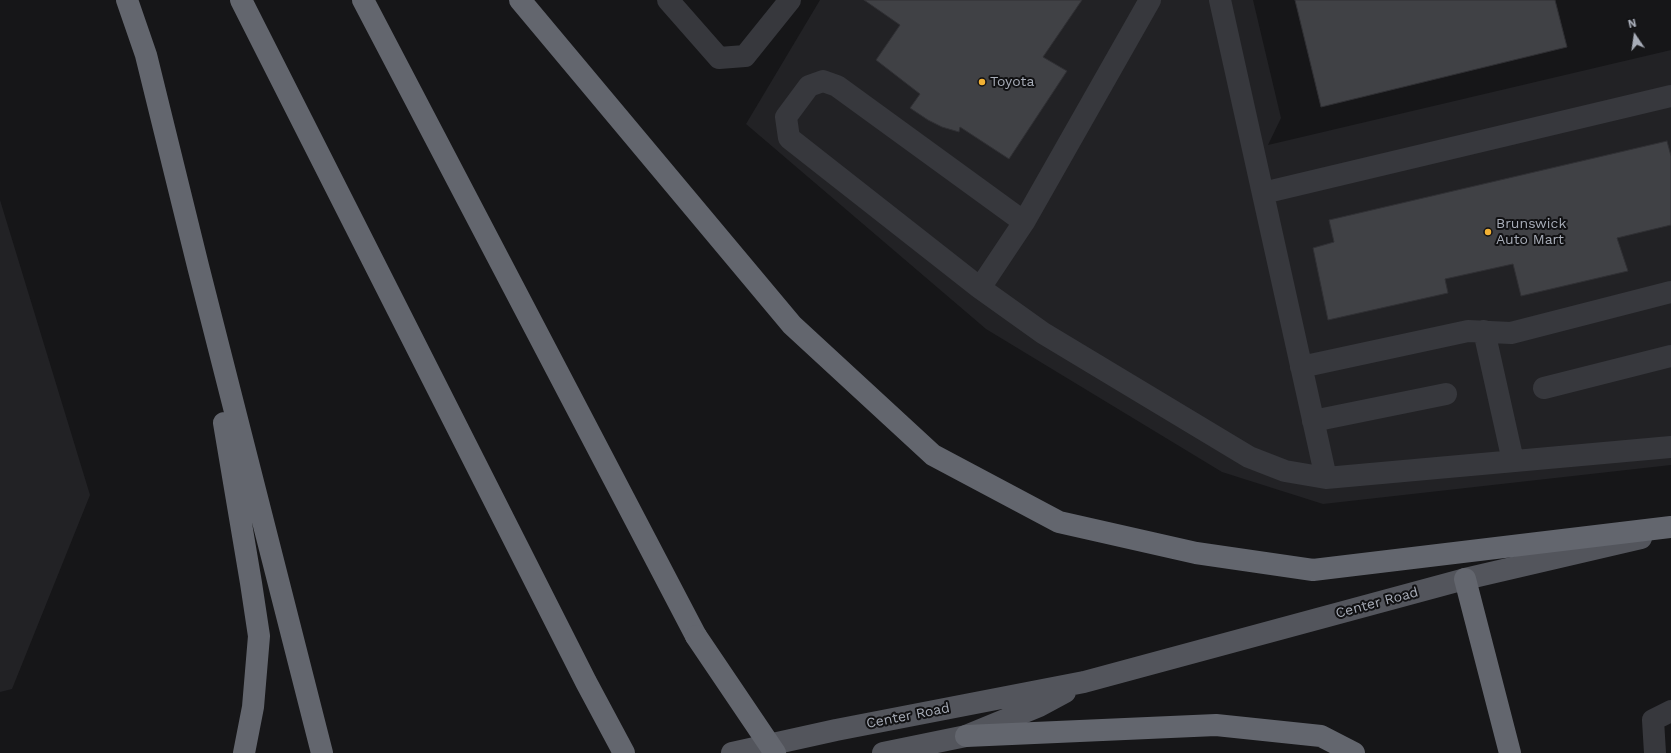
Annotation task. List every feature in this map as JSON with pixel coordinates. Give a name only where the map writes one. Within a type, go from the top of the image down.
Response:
[{"type":"highway","points":[[127,0],[146,55],[322,753]]},
{"type":"highway","points":[[240,0],[586,682],[624,753]]},
{"type":"highway","points":[[363,0],[757,753]]},
{"type":"highway","points":[[520,0],[792,325],[933,455],[1059,522],[1196,553],[1313,570],[1671,527]]},
{"type":"highway","points":[[198,266],[252,583],[259,636],[253,707],[244,753]]},
{"type":"highway","points":[[1465,579],[1510,753]]},
{"type":"highway","points":[[696,636],[775,753]]},
{"type":"highway","points":[[966,736],[1216,725],[1321,736],[1354,753]]},
{"type":"main road","name":"Center Road","points":[[732,753],[836,730],[1084,682],[1465,579],[1671,532]]},
{"type":"main road","name":"Center Road","points":[[883,753],[966,736],[1040,706],[1084,682]]},
{"type":"lane","points":[[668,0],[719,58],[745,56],[790,0]]},
{"type":"lane","points":[[980,288],[1024,222],[1150,0]]},
{"type":"lane","points":[[1220,0],[1326,478]]},
{"type":"lane","points":[[1024,222],[837,86],[823,81],[809,86],[786,117],[789,138],[980,288],[1043,334],[1249,457],[1285,471],[1326,478],[1671,447]]},
{"type":"lane","points":[[1263,193],[1671,96]]},
{"type":"lane","points":[[1301,367],[1468,331],[1511,333],[1671,292]]},
{"type":"lane","points":[[1484,331],[1513,461]]},
{"type":"lane","points":[[1544,388],[1671,356]]},
{"type":"lane","points":[[1313,421],[1446,394]]},
{"type":"lane","points":[[1655,753],[1653,720],[1671,711]]},
{"type":"shaded area","points":[[820,0],[1253,0],[1281,118],[1268,145],[1671,50],[1671,465],[1323,504],[1222,472],[986,329],[746,124]]},
{"type":"shaded area","points":[[0,200],[90,495],[12,689],[0,692]]},
{"type":"building","name":"Toyota","points":[[864,0],[1082,0],[1043,57],[1067,71],[1009,159],[960,127],[959,132],[942,127],[910,108],[920,94],[876,60],[900,25]]},
{"type":"building","points":[[1295,0],[1555,0],[1567,47],[1321,107]]},
{"type":"building","name":"Brunswick Auto Mart","points":[[1667,141],[1671,156],[1671,225],[1617,238],[1628,271],[1521,296],[1513,264],[1445,279],[1448,293],[1328,320],[1313,248],[1334,242],[1329,220]]},
{"type":"place","name":"Toyota","points":[[982,82]]},
{"type":"place","name":"Brunswick Auto Mart","points":[[1488,232]]}]
